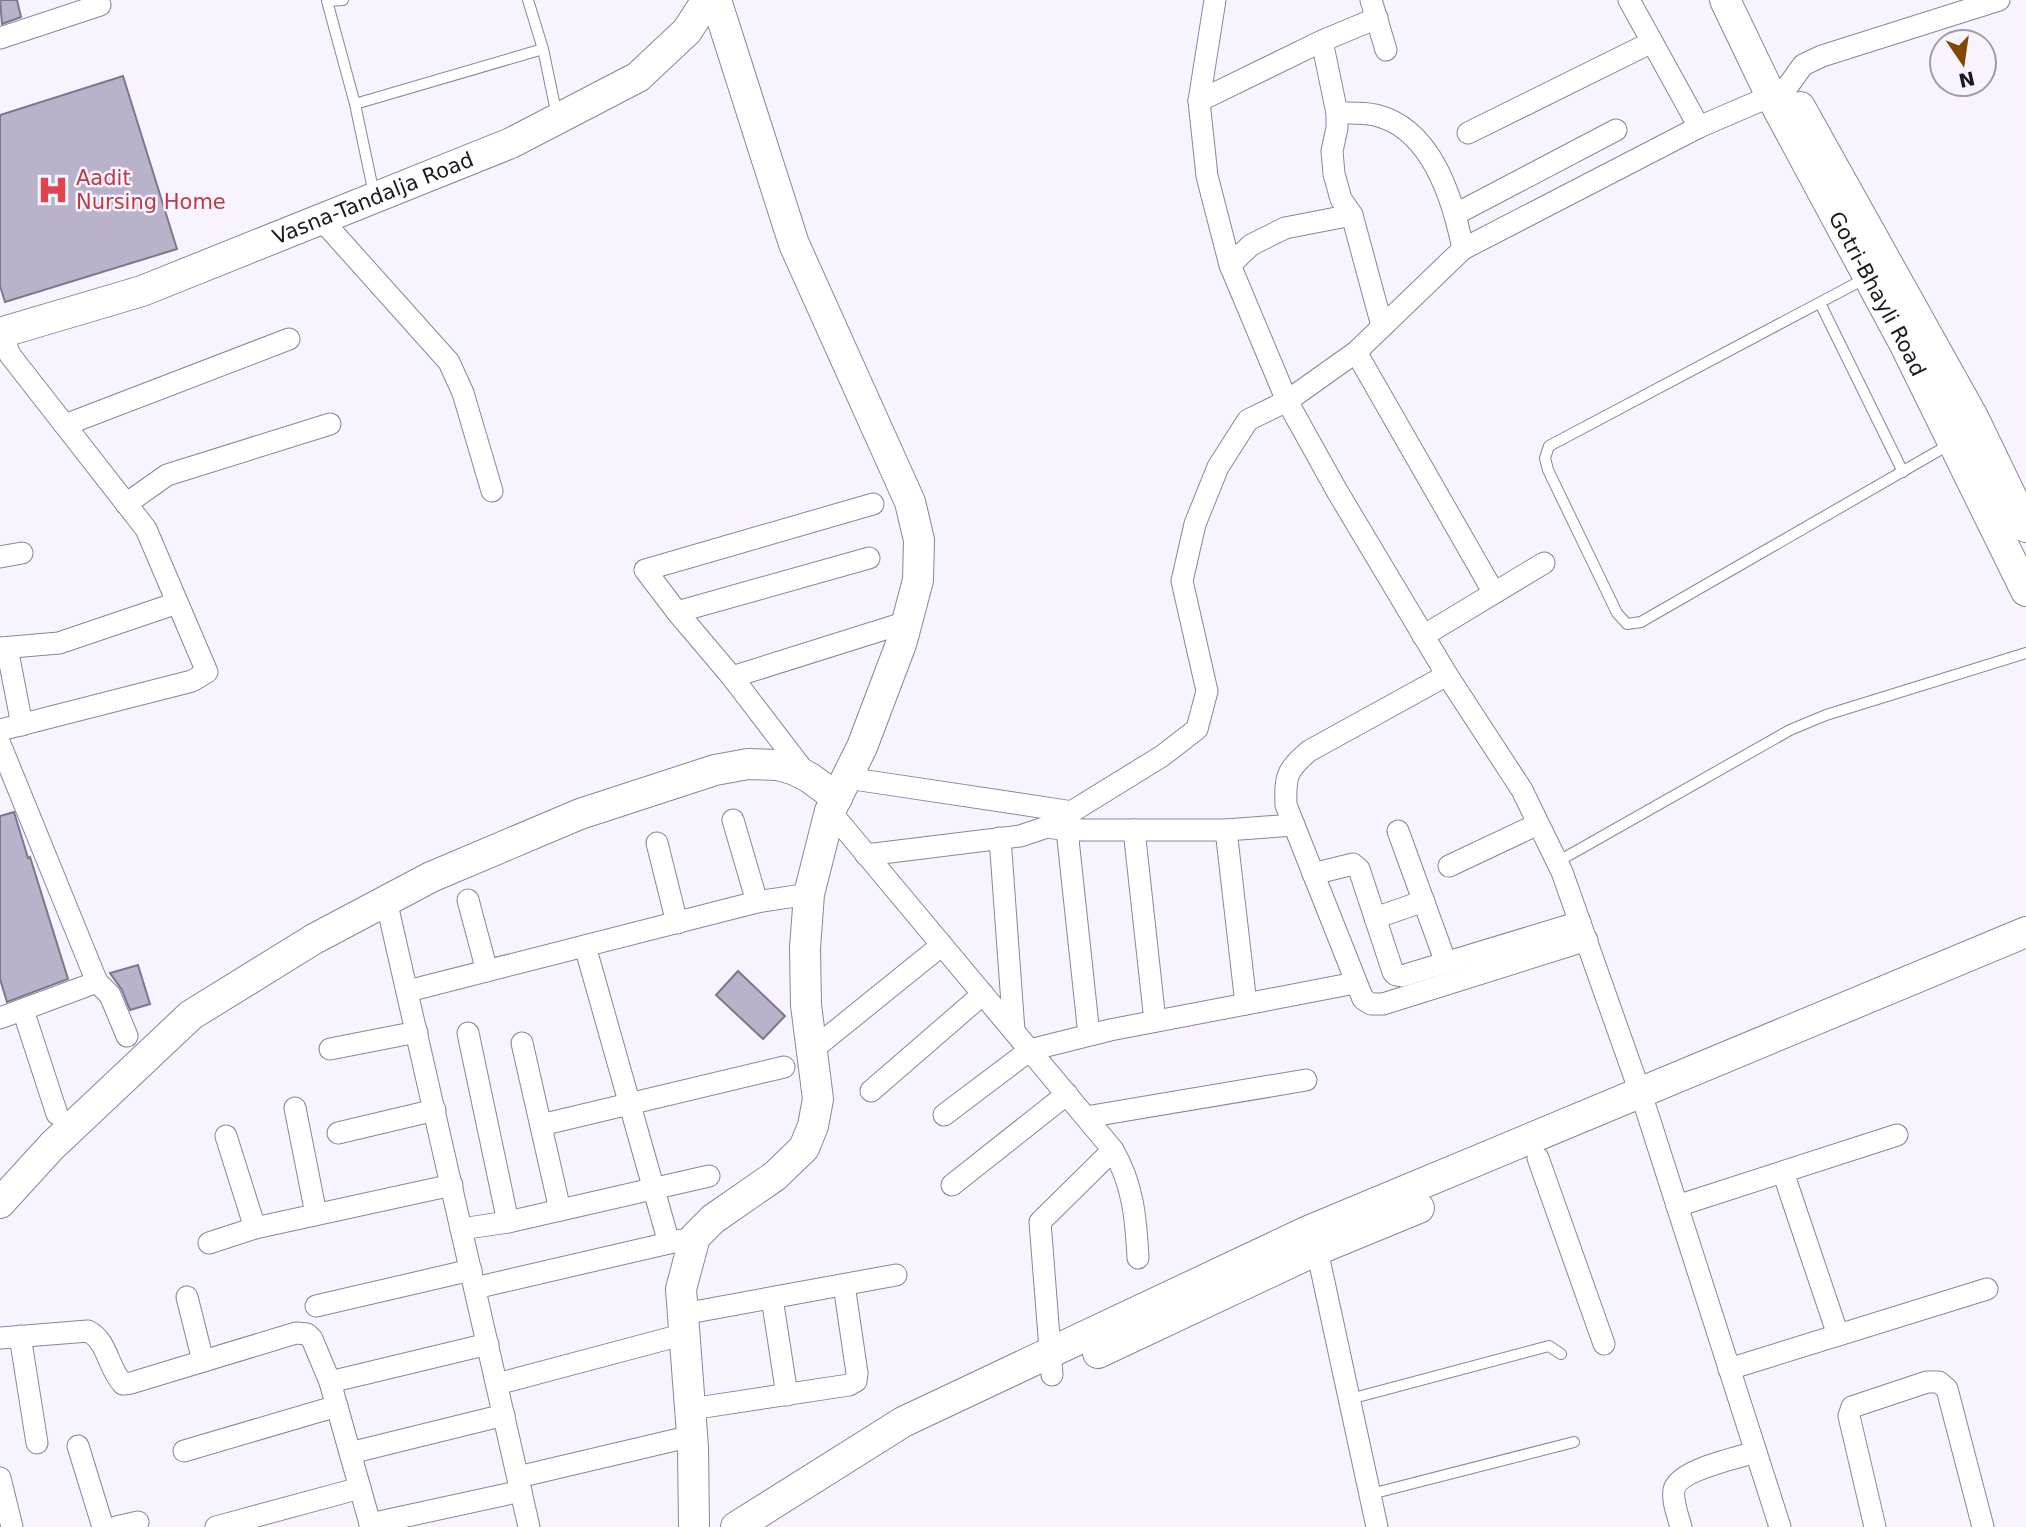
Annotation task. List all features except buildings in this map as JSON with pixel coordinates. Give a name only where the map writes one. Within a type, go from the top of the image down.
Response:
[{"type":"street","name":"Vasna-Tandalja Road","points":[[0,333],[142,290],[511,142],[638,77],[687,31],[707,0]]},
{"type":"street","points":[[316,1306],[682,1240],[775,1176],[804,1148],[813,1126],[818,1100],[806,1005],[805,948],[809,894],[838,796],[862,747],[901,644],[918,580],[919,540],[910,502],[794,244],[716,0]]},
{"type":"street","points":[[1215,0],[1199,101],[1207,176],[1230,265],[1287,401],[1423,636],[1522,790],[1557,862],[1584,931],[1643,1102],[1780,1527]]},
{"type":"street","points":[[1629,0],[1699,127]]},
{"type":"street","name":"Gotri-Bhayli Road","points":[[1725,0],[1973,417],[2026,527]]},
{"type":"street","name":"Gotri-Bhayli Road","points":[[1747,0],[1780,91],[1869,277],[1954,442],[2026,591]]},
{"type":"street","points":[[866,855],[1020,836],[1063,823],[1162,756],[1196,729],[1207,691],[1182,581],[1195,524],[1218,467],[1248,420],[1287,401],[1356,352],[1463,248],[1699,127],[1780,91],[1803,65],[1822,56],[1962,6],[1999,0]]},
{"type":"street","points":[[0,38],[100,5]]},
{"type":"street","points":[[1199,101],[1322,41],[1374,9],[1386,50]]},
{"type":"street","points":[[1322,41],[1336,113],[1337,128],[1332,151],[1334,174],[1341,199],[1352,215],[1382,326]]},
{"type":"street","points":[[1468,133],[1652,42]]},
{"type":"street","points":[[1336,113],[1375,115],[1399,125],[1423,146],[1456,214],[1463,248]]},
{"type":"street","points":[[1456,214],[1616,130]]},
{"type":"street","points":[[1230,265],[1251,245],[1285,228],[1352,215]]},
{"type":"street","points":[[320,218],[449,362],[463,393],[492,491]]},
{"type":"street","points":[[0,333],[10,355],[146,529],[207,672],[192,681],[0,730]]},
{"type":"street","points":[[65,425],[289,339]]},
{"type":"street","points":[[1356,352],[1494,593]]},
{"type":"street","points":[[126,504],[167,475],[330,424]]},
{"type":"street","points":[[810,778],[645,570],[873,504]]},
{"type":"street","points":[[0,557],[22,554]]},
{"type":"street","points":[[677,612],[869,558]]},
{"type":"street","points":[[1423,636],[1544,563]]},
{"type":"street","points":[[22,724],[4,648],[59,643],[177,603]]},
{"type":"street","points":[[732,677],[907,622]]},
{"type":"street","points":[[1447,675],[1309,751],[1294,764],[1285,779],[1286,805],[1363,999],[1371,1004],[1383,1004],[1584,931]]},
{"type":"street","points":[[0,744],[97,982],[110,995],[127,1036]]},
{"type":"street","points":[[0,1203],[52,1146],[191,1015],[314,939],[431,877],[580,814],[716,770],[748,764],[778,765],[795,770],[838,796],[1135,830],[1226,830],[1294,825]]},
{"type":"street","points":[[838,796],[866,855],[1113,1150],[1132,1192],[1138,1258]]},
{"type":"street","points":[[733,820],[757,902]]},
{"type":"street","points":[[1063,823],[1089,1035]]},
{"type":"street","points":[[1449,866],[1538,824]]},
{"type":"street","points":[[1135,830],[1155,1021]]},
{"type":"street","points":[[1226,830],[1246,1004]]},
{"type":"street","points":[[1398,831],[1446,962]]},
{"type":"street","points":[[1000,838],[1014,1031]]},
{"type":"street","points":[[657,842],[677,923]]},
{"type":"street","points":[[1313,874],[1346,864],[1353,864],[1359,869],[1396,975],[1402,976],[1446,962],[1584,931]]},
{"type":"street","points":[[408,992],[757,902],[809,894]]},
{"type":"street","points":[[386,900],[529,1527]]},
{"type":"street","points":[[468,900],[486,971]]},
{"type":"street","points":[[1375,918],[1424,901]]},
{"type":"street","points":[[736,1527],[903,1422],[1050,1364],[1538,1157],[1643,1102],[2026,932]]},
{"type":"street","points":[[812,1050],[942,945]]},
{"type":"street","points":[[585,946],[653,1189],[682,1240],[681,1289],[691,1422],[694,1527]]},
{"type":"street","points":[[768,1527],[914,1439],[1050,1364],[1308,1231],[2026,953]]},
{"type":"street","points":[[57,1114],[7,1011],[97,982]]},
{"type":"street","points":[[944,1115],[1030,1050],[1155,1021],[1355,983]]},
{"type":"street","points":[[871,1091],[983,994]]},
{"type":"street","points":[[330,1049],[417,1032]]},
{"type":"street","points":[[468,1033],[508,1222]]},
{"type":"street","points":[[522,1043],[560,1210]]},
{"type":"street","points":[[541,1125],[785,1067]]},
{"type":"street","points":[[1086,1117],[1306,1080]]},
{"type":"street","points":[[952,1185],[1067,1094]]},
{"type":"street","points":[[295,1108],[316,1214]]},
{"type":"street","points":[[338,1133],[435,1110]]},
{"type":"street","points":[[1677,1206],[1897,1135]]},
{"type":"street","points":[[226,1136],[255,1228]]},
{"type":"street","points":[[1050,1364],[1040,1222],[1113,1150]]},
{"type":"street","points":[[1538,1157],[1604,1344]]},
{"type":"street","points":[[1783,1172],[1838,1335]]},
{"type":"street","points":[[461,1230],[508,1222],[709,1176]]},
{"type":"street","points":[[209,1243],[255,1228],[452,1185]]},
{"type":"street","points":[[1317,1250],[1377,1527]]},
{"type":"street","points":[[497,1384],[772,1298],[895,1275]]},
{"type":"street","points":[[37,1443],[10,1337],[88,1331],[99,1339],[118,1378],[123,1384],[131,1384],[301,1334],[312,1339],[330,1382],[371,1526],[519,1484],[691,1422],[787,1395],[849,1385],[856,1381],[857,1373],[844,1285]]},
{"type":"street","points":[[1729,1368],[1987,1289]]},
{"type":"street","points":[[187,1297],[202,1361]]},
{"type":"street","points":[[772,1298],[787,1395]]},
{"type":"street","points":[[330,1382],[488,1344]]},
{"type":"street","points":[[1875,1527],[1849,1416],[1852,1406],[1927,1382],[1939,1382],[1947,1390],[1983,1527]]},
{"type":"street","points":[[184,1451],[337,1406]]},
{"type":"street","points":[[350,1453],[504,1415]]},
{"type":"street","points":[[78,1446],[103,1527]]},
{"type":"street","points":[[1681,1527],[1674,1492],[1677,1482],[1688,1474],[1756,1452]]},
{"type":"street","points":[[0,1478],[12,1527]]},
{"type":"street","points":[[216,1527],[360,1488]]},
{"type":"street","points":[[116,1527],[138,1522]]},
{"type":"lane","points":[[343,0],[327,1],[355,104],[375,197]]},
{"type":"lane","points":[[528,0],[543,49],[557,119]]},
{"type":"lane","points":[[355,104],[543,49]]},
{"type":"lane","points":[[1869,277],[1549,446],[1545,458],[1548,470],[1617,613],[1627,624],[1641,622],[1954,442]]},
{"type":"lane","points":[[1820,303],[1903,472]]},
{"type":"lane","points":[[1557,862],[1790,730],[1826,715],[2026,653]]},
{"type":"lane","points":[[1350,1399],[1549,1346],[1561,1354]]},
{"type":"lane","points":[[1371,1494],[1574,1442]]},
{"type":"place","name":"Aadit Nursing Home","points":[[53,190]]}]
